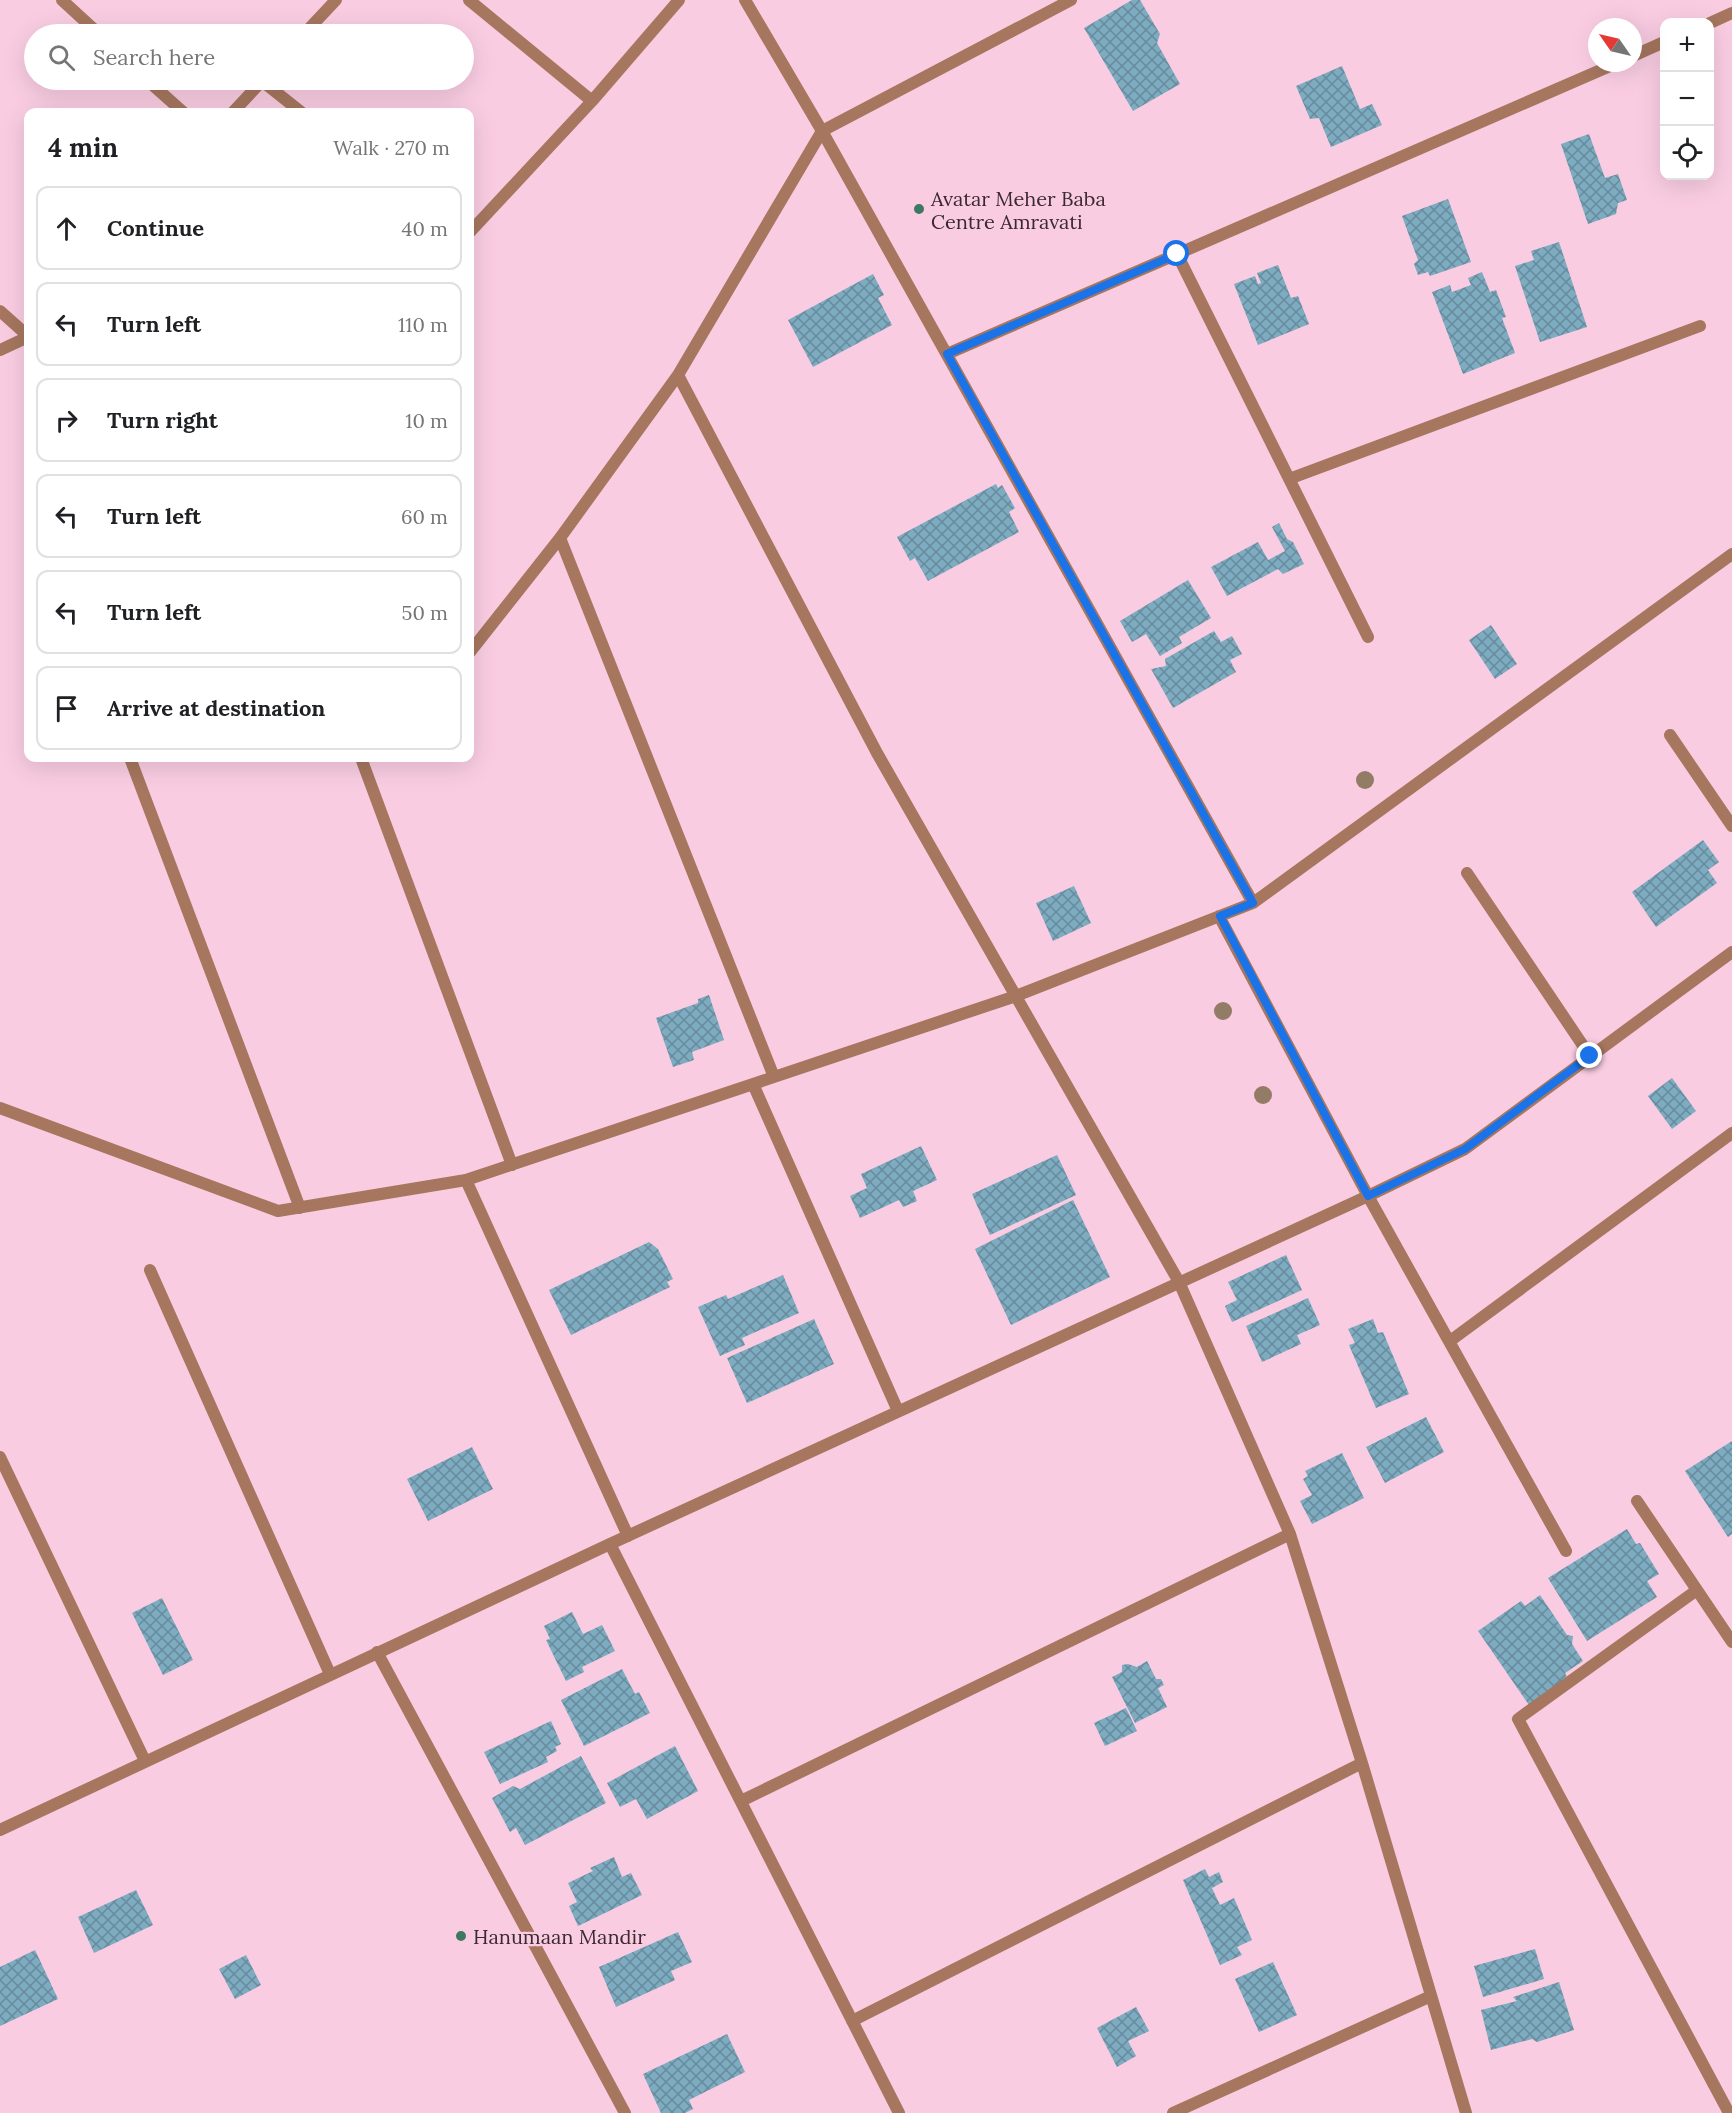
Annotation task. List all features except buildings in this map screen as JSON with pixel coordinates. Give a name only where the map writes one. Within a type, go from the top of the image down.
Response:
[{"type":"street","points":[[62,0],[88,24]]},
{"type":"street","points":[[313,24],[336,0]]},
{"type":"street","points":[[469,0],[592,101]]},
{"type":"street","points":[[474,228],[592,101],[679,0]]},
{"type":"street","points":[[746,0],[822,131],[1253,903]]},
{"type":"street","points":[[474,647],[560,538],[678,375],[822,131],[1071,0]]},
{"type":"street","points":[[1714,21],[1732,13]]},
{"type":"street","points":[[1642,52],[1660,44]]},
{"type":"street","points":[[947,354],[1596,72]]},
{"type":"street","points":[[158,90],[178,108]]},
{"type":"street","points":[[237,108],[253,90]]},
{"type":"street","points":[[274,90],[296,108]]},
{"type":"street","points":[[1177,254],[1368,638]]},
{"type":"street","points":[[0,311],[24,333]]},
{"type":"street","points":[[1289,479],[1700,326]]},
{"type":"street","points":[[0,350],[24,339]]},
{"type":"street","points":[[678,375],[877,753],[1179,1282],[1290,1534],[1362,1763],[1466,2113]]},
{"type":"street","points":[[560,538],[774,1077]]},
{"type":"street","points":[[0,1108],[278,1211],[466,1180],[1016,996],[1253,903],[1732,554]]},
{"type":"street","points":[[1670,735],[1732,826]]},
{"type":"street","points":[[132,762],[300,1208]]},
{"type":"street","points":[[362,762],[512,1165]]},
{"type":"street","points":[[1467,873],[1590,1056]]},
{"type":"street","points":[[1220,916],[1368,1196],[1566,1551]]},
{"type":"street","points":[[0,1830],[377,1652],[1368,1196],[1465,1149],[1732,952]]},
{"type":"street","points":[[753,1084],[898,1411]]},
{"type":"street","points":[[1450,1341],[1732,1133]]},
{"type":"street","points":[[466,1180],[628,1536]]},
{"type":"street","points":[[150,1270],[330,1674]]},
{"type":"street","points":[[0,1457],[145,1761]]},
{"type":"street","points":[[1637,1501],[1732,1642]]},
{"type":"street","points":[[741,1801],[1290,1534]]},
{"type":"street","points":[[610,1544],[899,2113]]},
{"type":"street","points":[[1697,1590],[1518,1719],[1729,2113]]},
{"type":"street","points":[[377,1652],[625,2113]]},
{"type":"street","points":[[852,2021],[1362,1763]]},
{"type":"street","points":[[1173,2113],[1431,1996]]},
{"type":"place","name":"Avatar Meher Baba Centre Amravati","points":[[919,209]]},
{"type":"place","name":"Hanumaan Mandir","points":[[461,1936]]},
{"type":"route","points":[[1177,254],[947,354],[1253,903],[1220,916],[1368,1196],[1465,1149],[1590,1056]]}]
